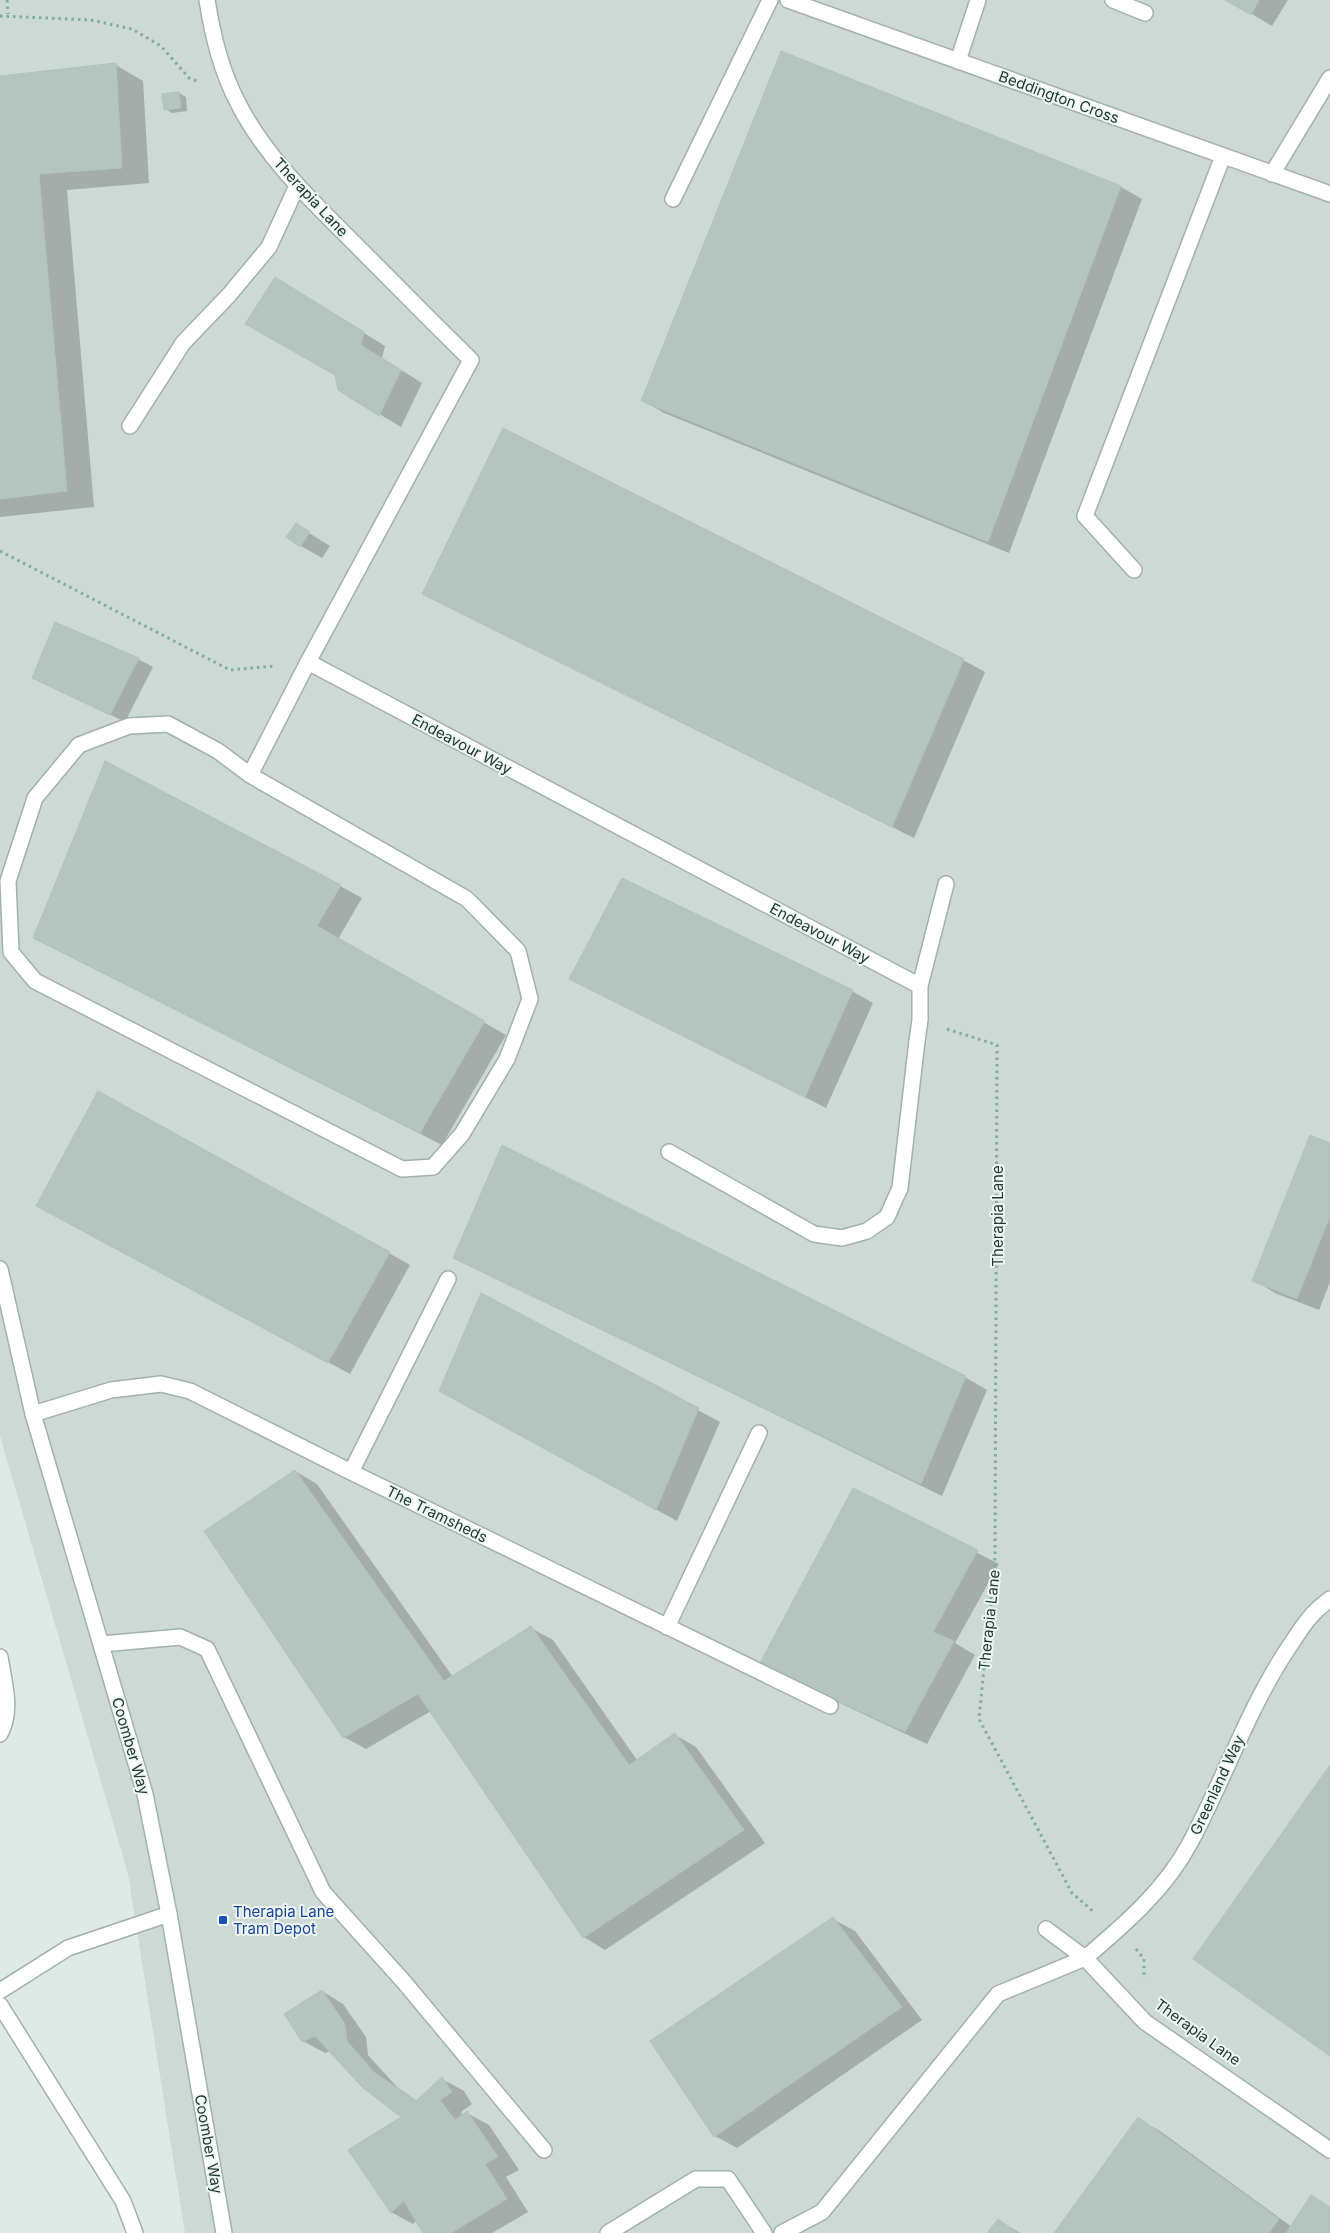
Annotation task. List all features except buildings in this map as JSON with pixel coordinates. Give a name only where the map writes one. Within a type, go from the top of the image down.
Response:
[{"type":"street","name":"Therapia Lane","points":[[207,0],[215,46],[222,67],[239,105],[253,128],[297,186],[471,360],[308,662]]},
{"type":"street","points":[[673,199],[770,0]]},
{"type":"street","name":"Beddington Cross","points":[[788,0],[1330,194]]},
{"type":"street","points":[[958,61],[978,0]]},
{"type":"street","points":[[1113,0],[1145,13]]},
{"type":"street","points":[[1272,174],[1330,78]]},
{"type":"street","points":[[1134,570],[1085,516],[1223,156]]},
{"type":"street","points":[[130,426],[183,343],[229,295],[269,247],[297,186]]},
{"type":"street","points":[[250,774],[308,662]]},
{"type":"street","name":"Endeavour Way","points":[[308,662],[920,986]]},
{"type":"street","points":[[168,724],[218,751],[250,774],[467,899],[518,951],[530,999],[507,1060],[462,1134],[433,1167],[402,1169],[393,1165],[35,981],[11,952],[8,880],[35,798],[79,745],[129,726],[168,724]]},
{"type":"street","points":[[669,1152],[814,1234],[842,1238],[867,1231],[887,1217],[900,1188],[920,1020],[920,986],[946,884]]},
{"type":"street","name":"Coomber Way","points":[[0,1269],[33,1414],[145,1794],[169,1914],[224,2233]]},
{"type":"street","points":[[351,1472],[448,1279]]},
{"type":"street","name":"The Tramsheds","points":[[33,1414],[111,1390],[161,1384],[190,1391],[351,1472],[830,1706]]},
{"type":"street","points":[[667,1627],[759,1433]]},
{"type":"street","name":"Greenland Way","points":[[782,2233],[822,2212],[998,1994],[1086,1958],[1116,1932],[1176,1866],[1189,1844],[1268,1679],[1312,1611],[1330,1599]]},
{"type":"street","points":[[102,1644],[180,1637],[207,1649],[323,1892],[404,1982],[544,2150]]},
{"type":"street","points":[[0,1657],[8,1703],[4,1728],[0,1734]]},
{"type":"street","points":[[0,1991],[68,1948],[169,1914]]},
{"type":"street","name":"Therapia Lane","points":[[1046,1929],[1086,1958],[1145,2022],[1330,2150]]},
{"type":"street","points":[[0,2005],[123,2201],[135,2233]]},
{"type":"street","points":[[608,2233],[696,2179],[728,2179],[764,2233]]},
{"type":"path","points":[[7,0],[8,14]]},
{"type":"path","points":[[0,16],[8,14],[91,20],[132,29],[161,46],[184,74],[193,80],[204,78],[222,67]]},
{"type":"path","points":[[0,551],[230,670],[308,662]]},
{"type":"path","name":"Therapia Lane","points":[[920,1020],[998,1045],[995,1557],[979,1719],[1072,1893],[1144,1959],[1144,1983]]},
{"type":"shaded area","points":[[0,0],[1330,0],[1330,2233],[185,2233],[128,1874],[0,1436]]},
{"type":"place","name":"Therapia Lane Tram Depot","points":[[223,1920]]}]
